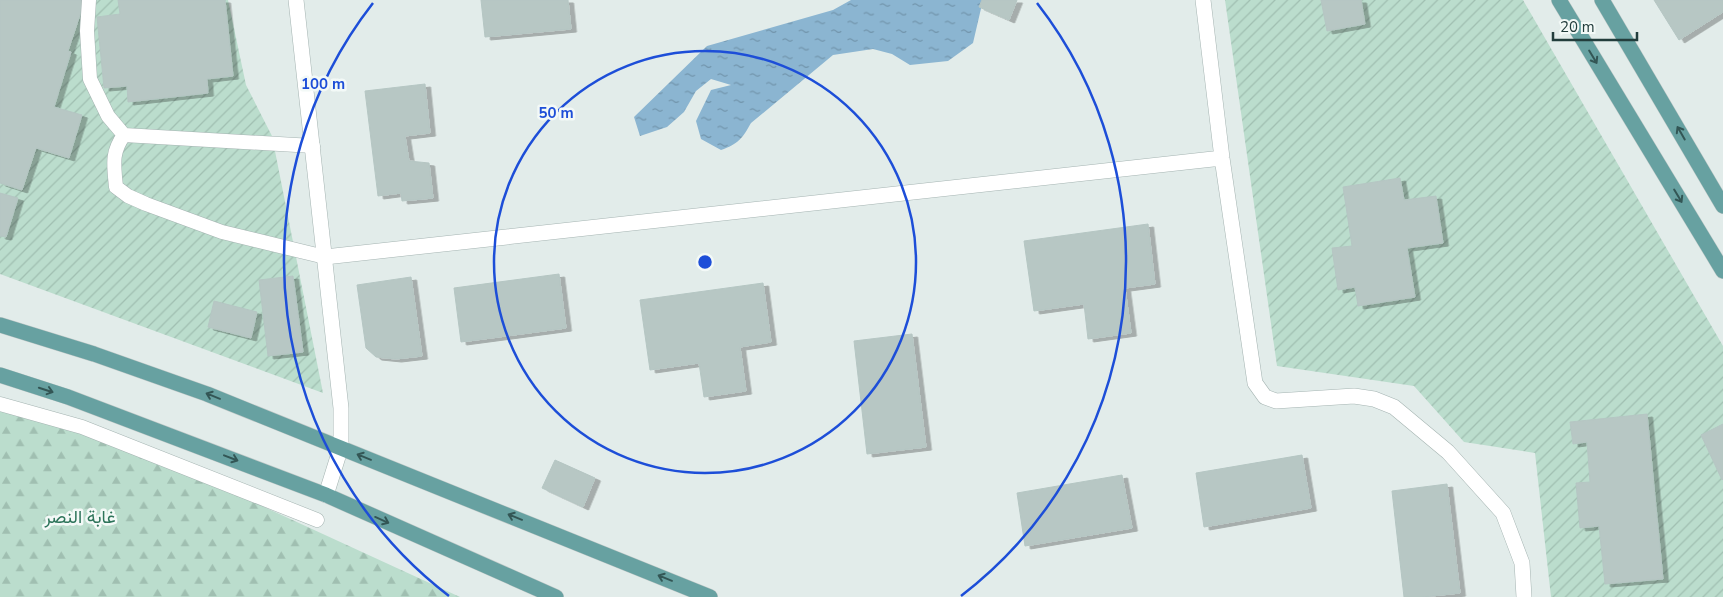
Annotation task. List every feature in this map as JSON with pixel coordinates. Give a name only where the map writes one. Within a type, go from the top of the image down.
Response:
[{"type":"main road","points":[[1559,0],[1723,271]]},
{"type":"main road","points":[[1602,0],[1723,206]]},
{"type":"main road","points":[[0,325],[94,354],[207,394],[710,597]]},
{"type":"main road","points":[[0,375],[94,406],[326,495],[556,597]]},
{"type":"street","points":[[296,0],[341,408],[341,447],[326,495]]},
{"type":"street","points":[[1202,0],[1222,158],[1255,383],[1265,397],[1276,400],[1354,396],[1374,398],[1394,407],[1448,452],[1503,513],[1522,563],[1524,597]]},
{"type":"street","points":[[325,257],[1222,158]]},
{"type":"lane","points":[[89,0],[87,32],[90,79],[108,116],[124,135],[313,146]]},
{"type":"lane","points":[[124,135],[116,146],[114,165],[116,187],[128,196],[222,232],[325,257]]},
{"type":"lane","points":[[0,404],[82,427],[316,520]]},
{"type":"green space","points":[[0,0],[228,0],[246,85],[272,136],[323,393],[0,274]]},
{"type":"green space","points":[[1225,0],[1523,0],[1723,346],[1723,597],[1551,597],[1535,453],[1464,442],[1414,386],[1277,366]]},
{"type":"green space","name":"غابة النصر","points":[[0,406],[164,461],[460,597],[0,597]]},
{"type":"water","points":[[851,0],[983,0],[973,43],[948,61],[910,65],[892,54],[873,49],[833,55],[751,123],[745,133],[732,146],[721,150],[701,139],[696,121],[711,90],[731,85],[711,79],[696,91],[684,112],[667,127],[640,136],[634,117],[707,46],[833,10]]},
{"type":"building","points":[[0,0],[85,0],[68,51],[71,52],[54,107],[82,115],[69,158],[36,148],[22,190],[0,183]]},
{"type":"building","points":[[118,0],[225,0],[233,76],[207,79],[208,93],[128,102],[127,86],[104,88],[97,17],[120,14]]},
{"type":"building","points":[[481,0],[568,0],[571,29],[485,37]]},
{"type":"building","points":[[982,0],[1017,0],[1009,20],[979,7]]},
{"type":"building","points":[[1321,0],[1361,0],[1365,24],[1327,31]]},
{"type":"building","points":[[1654,0],[1723,0],[1723,12],[1679,40]]},
{"type":"building","points":[[425,84],[430,133],[405,136],[409,161],[429,163],[433,198],[402,201],[401,193],[378,196],[365,91]]},
{"type":"building","points":[[1400,178],[1404,200],[1436,196],[1443,243],[1407,248],[1415,297],[1358,306],[1355,287],[1338,290],[1332,248],[1352,246],[1343,187]]},
{"type":"building","points":[[0,193],[18,198],[6,237],[0,236]]},
{"type":"building","points":[[1148,224],[1155,284],[1125,288],[1131,333],[1088,339],[1084,304],[1034,311],[1024,241]]},
{"type":"building","points":[[559,274],[566,328],[461,342],[454,288]]},
{"type":"building","points":[[293,276],[303,352],[268,356],[259,280]]},
{"type":"building","points":[[411,277],[422,356],[396,359],[376,357],[366,348],[357,285]]},
{"type":"building","points":[[763,283],[771,342],[740,347],[746,391],[704,397],[699,363],[650,370],[640,300]]},
{"type":"building","points":[[214,301],[257,312],[251,338],[208,327]]},
{"type":"building","points":[[912,334],[926,447],[867,454],[854,341]]},
{"type":"building","points":[[1647,414],[1663,579],[1605,584],[1599,526],[1580,528],[1576,483],[1590,482],[1587,442],[1573,444],[1570,422]]},
{"type":"building","points":[[1723,424],[1723,479],[1722,480],[1701,435]]},
{"type":"building","points":[[1302,455],[1311,508],[1204,527],[1196,473]]},
{"type":"building","points":[[555,460],[595,478],[583,507],[542,488]]},
{"type":"building","points":[[1122,475],[1132,528],[1025,546],[1017,493]]},
{"type":"building","points":[[1447,484],[1460,593],[1404,597],[1392,491]]}]
